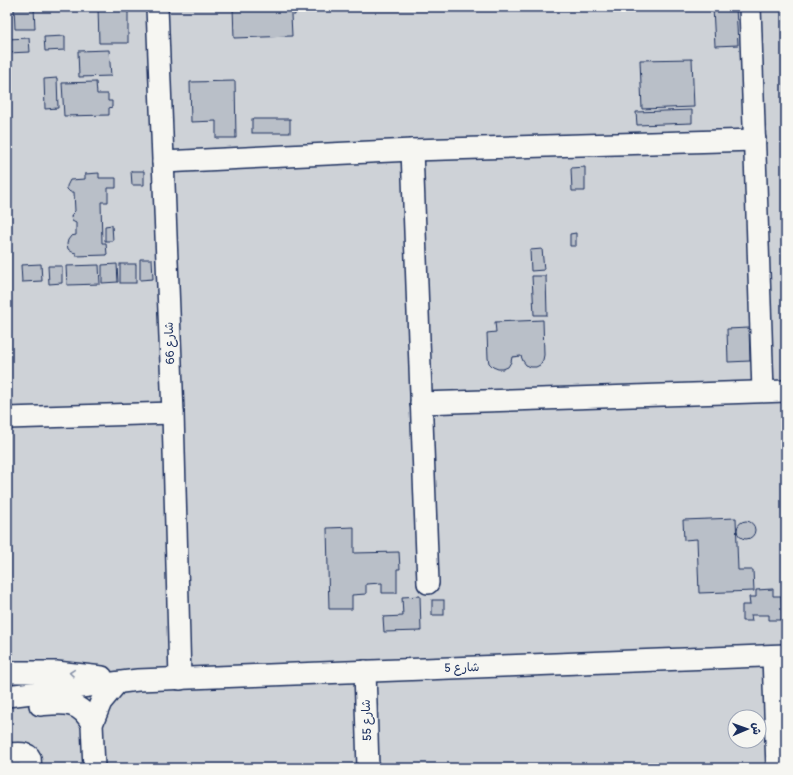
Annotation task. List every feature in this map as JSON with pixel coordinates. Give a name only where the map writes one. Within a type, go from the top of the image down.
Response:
[{"type":"street","name":"شارع 66","points":[[157,7],[173,413],[180,679]]},
{"type":"street","points":[[750,7],[763,391]]},
{"type":"street","points":[[163,162],[412,150],[755,140]]},
{"type":"street","points":[[412,150],[428,582]]},
{"type":"street","points":[[421,403],[786,391]]},
{"type":"street","points":[[7,418],[173,413]]},
{"type":"street","points":[[777,768],[780,655]]},
{"type":"street","name":"شارع 5","points":[[138,680],[780,655]]},
{"type":"street","name":"شارع 55","points":[[365,671],[368,768]]},
{"type":"street","points":[[7,672],[56,672],[138,680]]},
{"type":"street","points":[[7,696],[138,680]]},
{"type":"street","points":[[92,724],[101,702],[117,683]]},
{"type":"street","points":[[7,703],[23,706],[68,703],[83,710],[92,724],[94,768]]},
{"type":"street","points":[[7,754],[26,754],[30,758],[30,768]]},
{"type":"shaded area","points":[[7,7],[786,7],[786,768],[7,768]]},
{"type":"building","points":[[14,7],[34,7],[35,29],[15,29]]},
{"type":"building","points":[[98,7],[128,7],[128,43],[99,43]]},
{"type":"building","points":[[233,7],[295,7],[295,15],[291,15],[292,36],[234,38]]},
{"type":"building","points":[[713,7],[736,7],[738,45],[715,46]]},
{"type":"building","points":[[65,36],[65,50],[45,51],[44,37]]},
{"type":"building","points":[[29,38],[30,52],[7,53],[7,39]]},
{"type":"building","points":[[109,50],[111,76],[79,77],[78,51]]},
{"type":"building","points":[[692,59],[694,107],[642,109],[640,60]]},
{"type":"building","points":[[57,78],[58,108],[45,109],[44,79]]},
{"type":"building","points":[[235,81],[236,138],[216,138],[216,121],[191,122],[190,82]]},
{"type":"building","points":[[96,82],[97,94],[108,94],[108,101],[112,101],[112,107],[109,108],[109,115],[64,116],[62,83]]},
{"type":"building","points":[[692,110],[692,123],[637,125],[636,112]]},
{"type":"building","points":[[252,119],[290,119],[290,133],[252,133]]},
{"type":"building","points":[[585,167],[585,191],[572,191],[571,168]]},
{"type":"building","points":[[131,171],[144,171],[144,185],[132,185]]},
{"type":"building","points":[[99,173],[99,178],[116,178],[116,188],[108,188],[108,202],[101,202],[102,243],[106,243],[107,255],[76,256],[76,253],[68,249],[67,244],[71,236],[76,235],[76,223],[72,221],[71,217],[75,211],[74,192],[70,192],[67,189],[67,186],[70,180],[85,179],[85,174]]},
{"type":"building","points":[[112,225],[113,241],[105,241],[105,226]]},
{"type":"building","points":[[576,233],[576,246],[570,246],[570,234]]},
{"type":"building","points":[[542,249],[544,270],[531,271],[530,250]]},
{"type":"building","points":[[140,259],[152,259],[153,279],[140,280]]},
{"type":"building","points":[[41,264],[42,281],[22,282],[21,265]]},
{"type":"building","points":[[117,264],[118,282],[102,283],[102,265]]},
{"type":"building","points":[[120,264],[136,264],[136,283],[120,283]]},
{"type":"building","points":[[99,265],[100,284],[67,285],[66,266]]},
{"type":"building","points":[[48,266],[62,266],[62,283],[49,284]]},
{"type":"building","points":[[532,276],[546,276],[547,315],[534,315]]},
{"type":"building","points":[[543,320],[544,355],[540,365],[531,367],[526,365],[521,356],[512,357],[508,367],[503,369],[493,367],[489,363],[487,333],[496,332],[495,322]]},
{"type":"building","points":[[749,328],[750,361],[728,362],[727,329]]},
{"type":"building","points":[[736,518],[738,570],[753,570],[754,591],[699,593],[697,539],[684,540],[683,520]]},
{"type":"building","points":[[746,521],[752,524],[755,530],[752,536],[746,539],[740,536],[737,530],[740,524]]},
{"type":"building","points":[[354,527],[354,553],[399,552],[400,569],[397,569],[397,593],[382,593],[382,583],[366,584],[366,594],[352,595],[352,609],[329,609],[327,528]]},
{"type":"building","points":[[773,589],[773,596],[781,596],[782,620],[769,620],[769,615],[751,615],[752,621],[742,621],[742,605],[750,605],[749,597],[756,597],[756,590]]},
{"type":"building","points":[[420,596],[421,631],[384,632],[383,617],[403,616],[402,597]]},
{"type":"building","points":[[432,600],[444,600],[444,615],[432,615]]}]
